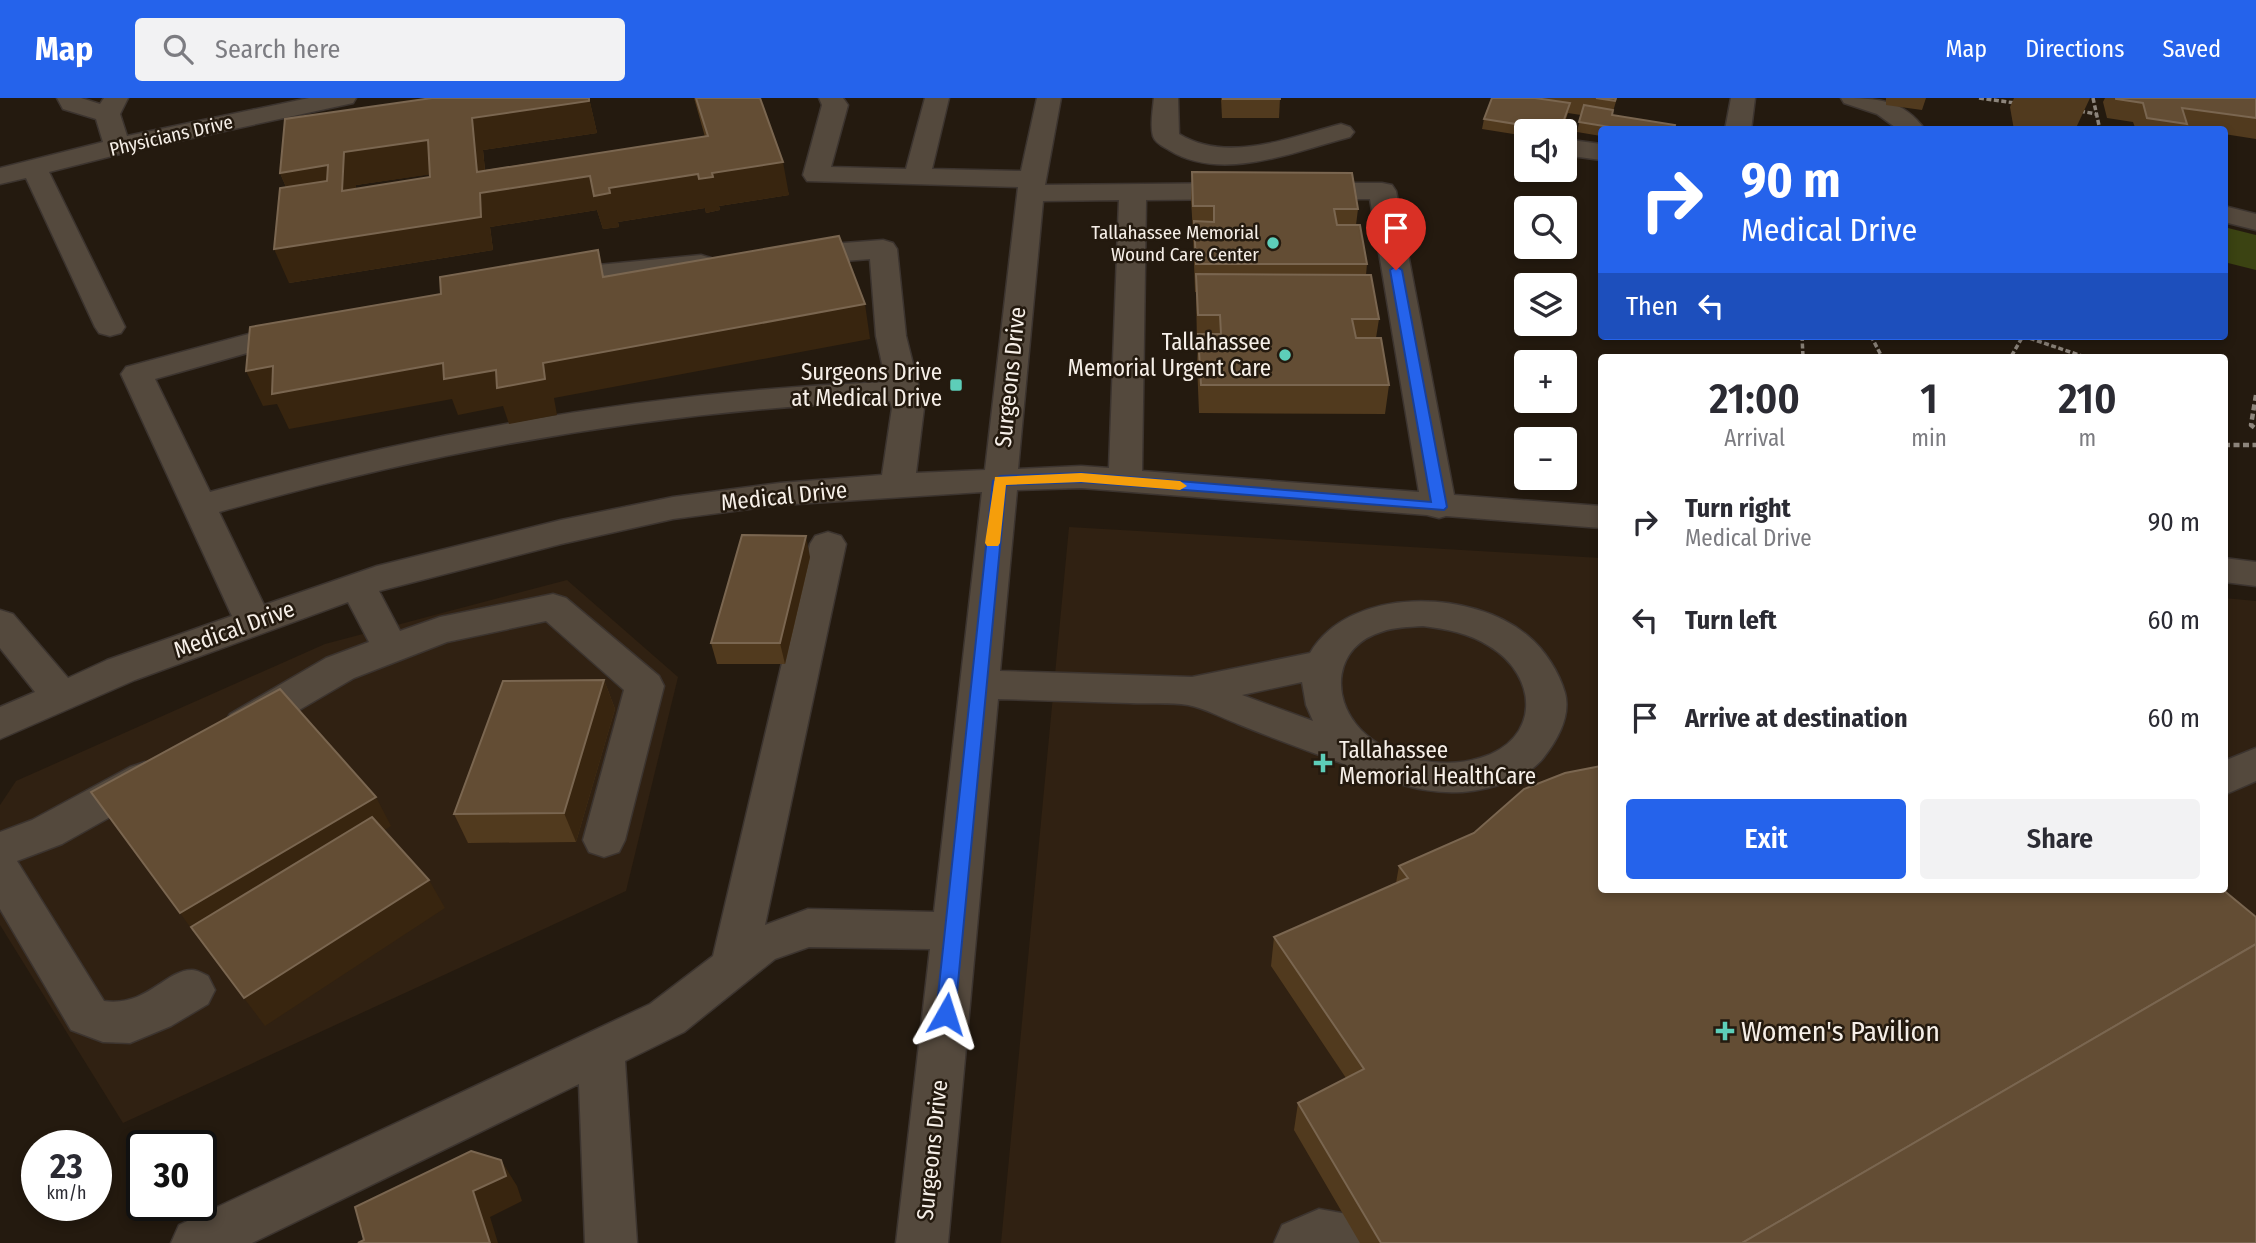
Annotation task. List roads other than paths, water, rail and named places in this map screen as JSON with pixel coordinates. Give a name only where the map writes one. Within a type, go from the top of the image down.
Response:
[{"type":"street","points":[[69,98],[72,104],[112,106],[117,147]]},
{"type":"street","points":[[207,98],[218,124]]},
{"type":"street","name":"Physicians Drive","points":[[0,176],[218,124],[344,98]]},
{"type":"street","points":[[831,98],[835,105],[816,175],[917,177],[1133,191],[1382,191],[1439,507]]},
{"type":"street","points":[[917,177],[937,98]]},
{"type":"street","name":"Surgeons Drive","points":[[922,1243],[978,684],[1032,186],[1049,98]]},
{"type":"street","points":[[1166,98],[1166,137],[1179,148],[1204,155],[1233,157],[1340,132]]},
{"type":"street","points":[[1853,98],[1891,111],[1906,120],[1910,126]]},
{"type":"street","points":[[1577,149],[1598,152]]},
{"type":"street","points":[[34,167],[110,327]]},
{"type":"street","points":[[1125,481],[1133,191]]},
{"type":"street","points":[[2228,215],[2256,222]]},
{"type":"street","points":[[765,258],[884,249],[891,335],[908,408],[898,485]]},
{"type":"street","points":[[529,286],[598,274],[726,261]]},
{"type":"street","points":[[253,621],[137,374],[324,323]]},
{"type":"street","points":[[201,506],[286,480],[482,436],[612,414],[728,400],[904,391]]},
{"type":"street","name":"Medical Drive","points":[[0,724],[121,670],[358,585],[443,560],[673,508],[780,494],[898,485],[1081,477],[1439,507],[1598,517]]},
{"type":"street","points":[[733,967],[828,544]]},
{"type":"street","points":[[2228,570],[2256,574]]},
{"type":"street","points":[[358,585],[391,649]]},
{"type":"street","points":[[218,738],[340,668],[440,630],[553,607],[645,686],[604,840]]},
{"type":"street","points":[[1192,691],[1375,761],[1411,774],[1448,779],[1487,774],[1520,759],[1541,736],[1548,708],[1542,679],[1524,653],[1496,632],[1460,618],[1423,613],[1390,616],[1360,625],[1337,642],[1323,664],[1320,690],[1328,716],[1346,741],[1375,761]]},
{"type":"street","points":[[0,623],[61,696]]},
{"type":"street","points":[[978,684],[1192,691],[1323,664]]},
{"type":"street","points":[[0,850],[47,832],[182,758]]},
{"type":"street","points":[[2228,777],[2256,763]]},
{"type":"street","points":[[0,871],[88,1016],[105,1025],[138,1021],[192,989]]},
{"type":"street","points":[[197,1243],[667,1018],[759,946],[808,928],[954,931]]},
{"type":"street","points":[[601,1049],[611,1243]]},
{"type":"street","points":[[1300,1243],[1319,1234],[1358,1241],[1357,1243]]},
{"type":"place","name":"Tallahassee Memorial Wound Care Center","points":[[1273,243]]},
{"type":"place","name":"Tallahassee Memorial Urgent Care","points":[[1285,355]]},
{"type":"place","name":"Surgeons Drive at Medical Drive","points":[[956,385]]},
{"type":"place","name":"Tallahassee Memorial HealthCare","points":[[1323,763]]},
{"type":"place","name":"Women's Pavilion","points":[[1725,1031]]}]
